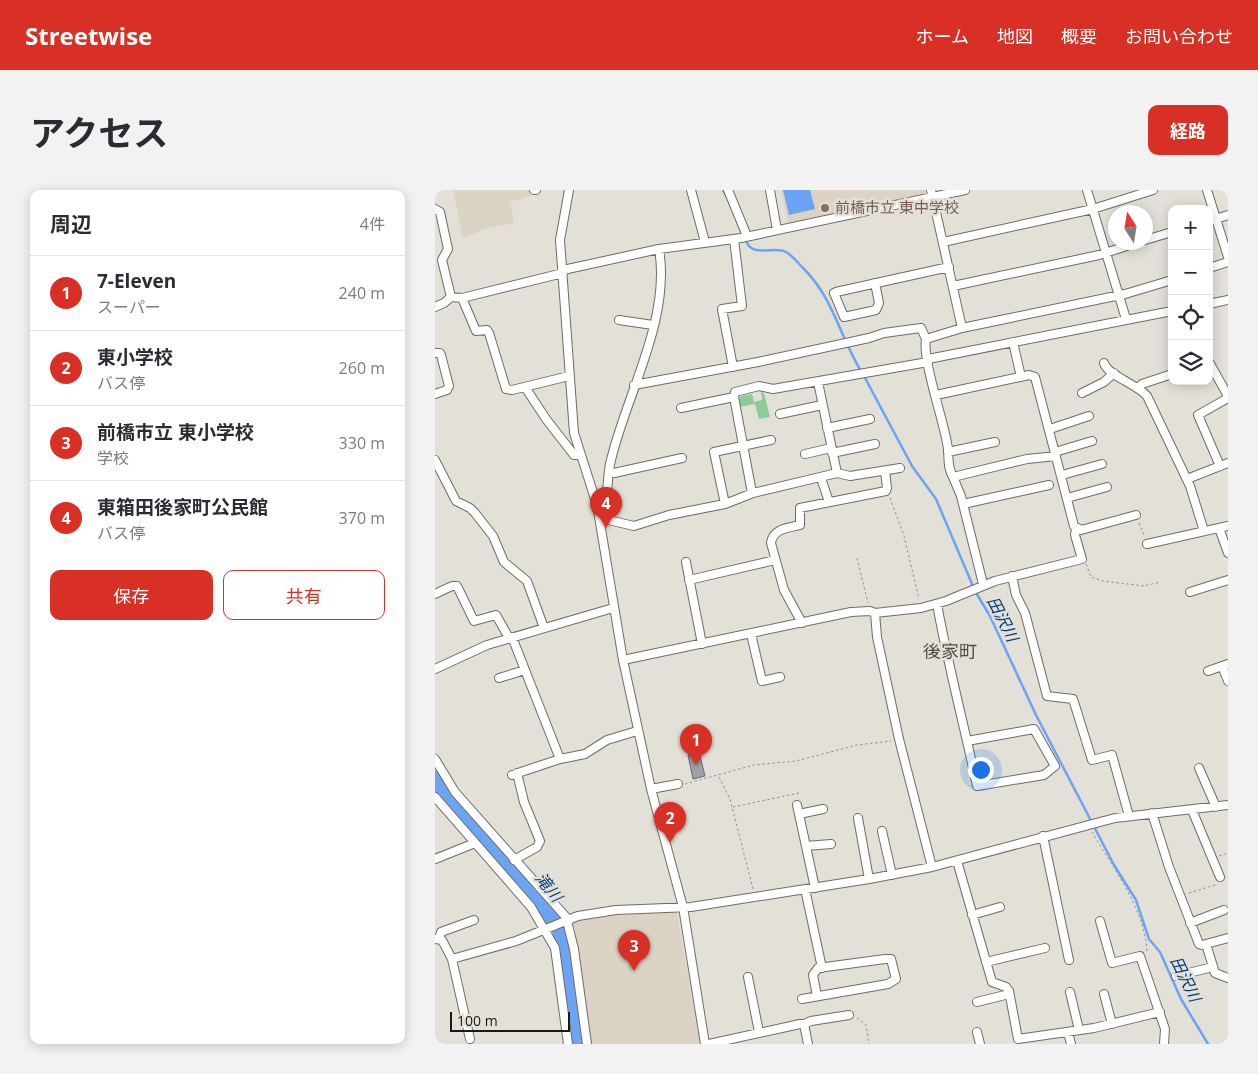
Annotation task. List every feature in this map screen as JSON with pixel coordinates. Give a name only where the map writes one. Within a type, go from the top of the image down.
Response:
[{"type":"street","points":[[569,190],[560,240],[574,433],[599,514],[613,608],[637,731],[683,908],[705,1044]]},
{"type":"street","points":[[691,190],[705,242]]},
{"type":"street","points":[[728,190],[747,236]]},
{"type":"street","points":[[770,190],[777,230]]},
{"type":"street","points":[[435,307],[451,297],[462,298],[563,271],[659,249],[734,239],[932,193],[965,190]]},
{"type":"street","points":[[1087,190],[1126,319]]},
{"type":"street","points":[[943,242],[1093,209],[1153,190]]},
{"type":"street","points":[[1207,190],[1210,205]]},
{"type":"street","points":[[932,193],[962,328]]},
{"type":"street","points":[[435,209],[440,212],[448,250],[441,260],[451,297]]},
{"type":"street","points":[[1228,215],[1213,220],[1228,257]]},
{"type":"street","points":[[1153,238],[1168,233]]},
{"type":"street","points":[[733,367],[723,309],[742,306],[734,239]]},
{"type":"street","points":[[599,514],[607,496],[609,472],[661,292],[659,249]]},
{"type":"street","points":[[953,286],[1115,250]]},
{"type":"street","points":[[1213,267],[1228,262]]},
{"type":"street","points":[[875,284],[879,303],[876,310],[844,316],[834,293],[949,267]]},
{"type":"street","points":[[926,339],[962,328],[1119,295],[1168,281]]},
{"type":"street","points":[[462,298],[476,331],[487,330],[506,389],[512,390],[569,376]]},
{"type":"street","points":[[1213,303],[1228,300]]},
{"type":"street","points":[[752,493],[733,397],[737,390],[759,386],[773,388],[863,374],[1168,311]]},
{"type":"street","points":[[619,320],[653,325]]},
{"type":"street","points":[[634,385],[733,367],[884,333],[919,328],[923,330],[948,452],[948,465],[963,504],[977,587]]},
{"type":"street","points":[[1013,342],[1021,377]]},
{"type":"street","points":[[435,353],[440,353],[441,355],[449,386],[447,390],[435,394]]},
{"type":"street","points":[[1104,363],[1105,367],[1114,374],[1139,388],[1147,396],[1187,479],[1204,531]]},
{"type":"street","points":[[1187,479],[1224,464],[1198,415],[1228,397],[1213,370]]},
{"type":"street","points":[[1082,393],[1114,374]]},
{"type":"street","points":[[1139,388],[1142,384],[1168,375]]},
{"type":"street","points":[[623,660],[851,612],[921,608],[937,604],[977,587],[1012,576],[1083,558],[1075,535],[1076,529],[1063,475],[1036,379],[1032,376],[1021,377],[936,395]]},
{"type":"street","points":[[818,382],[837,473]]},
{"type":"street","points":[[525,387],[559,437],[574,455],[581,455]]},
{"type":"street","points":[[681,408],[733,397]]},
{"type":"street","points":[[780,414],[822,405]]},
{"type":"street","points":[[1050,429],[1089,416]]},
{"type":"street","points":[[827,428],[870,419]]},
{"type":"street","points":[[725,504],[714,452],[771,440]]},
{"type":"street","points":[[953,477],[1056,454],[1092,441]]},
{"type":"street","points":[[948,452],[995,442]]},
{"type":"street","points":[[805,454],[875,444]]},
{"type":"street","points":[[609,472],[613,473],[683,458]]},
{"type":"street","points":[[435,460],[456,501],[470,508],[475,513],[493,536],[504,562],[527,581],[544,628]]},
{"type":"street","points":[[1063,475],[1102,464]]},
{"type":"street","points":[[599,514],[631,526],[669,515],[725,504],[752,493],[837,473],[850,476],[900,468]]},
{"type":"street","points":[[802,623],[786,596],[771,542],[774,534],[782,529],[800,525],[800,508],[886,491],[885,470]]},
{"type":"street","points":[[821,478],[829,502]]},
{"type":"street","points":[[963,504],[1049,486]]},
{"type":"street","points":[[1067,498],[1107,486]]},
{"type":"street","points":[[1076,529],[1081,530],[1136,515]]},
{"type":"street","points":[[1147,544],[1228,526]]},
{"type":"street","points":[[1219,528],[1228,553]]},
{"type":"street","points":[[689,580],[775,560]]},
{"type":"street","points":[[686,562],[702,644]]},
{"type":"street","points":[[1012,576],[1016,595],[1027,620],[1047,696],[1073,699],[1092,760],[1111,755],[1129,816]]},
{"type":"street","points":[[1189,592],[1228,580]]},
{"type":"street","points":[[435,594],[452,586],[457,586],[474,621],[496,615],[511,637],[560,759]]},
{"type":"street","points":[[937,604],[948,662],[954,680],[967,741],[977,786],[1044,775],[1055,766],[1034,728],[967,741]]},
{"type":"street","points":[[435,669],[487,645],[613,608]]},
{"type":"street","points":[[873,612],[899,738],[932,867]]},
{"type":"street","points":[[751,634],[762,681],[780,677]]},
{"type":"street","points":[[1208,671],[1225,665],[1228,682]]},
{"type":"street","points":[[499,678],[525,670]]},
{"type":"street","points":[[514,860],[537,847],[540,841],[523,802],[515,774],[560,759],[585,754],[607,740],[637,731]]},
{"type":"street","points":[[435,759],[455,792],[565,920],[574,949],[587,1044]]},
{"type":"street","points":[[1199,768],[1216,806]]},
{"type":"street","points":[[651,789],[678,784]]},
{"type":"street","points":[[435,797],[531,907],[546,928],[555,948],[568,1044]]},
{"type":"street","points":[[797,805],[815,888]]},
{"type":"street","points":[[452,959],[504,945],[565,920],[616,910],[683,908],[869,879],[932,867],[1088,824],[1129,816],[1228,805]]},
{"type":"street","points":[[799,814],[823,809]]},
{"type":"street","points":[[1192,810],[1220,877]]},
{"type":"street","points":[[1152,813],[1180,897],[1199,944],[1228,938]]},
{"type":"street","points":[[858,818],[869,879]]},
{"type":"street","points":[[882,831],[892,875]]},
{"type":"street","points":[[1043,836],[1069,960]]},
{"type":"street","points":[[435,859],[475,843]]},
{"type":"street","points":[[806,846],[831,844]]},
{"type":"street","points":[[957,860],[993,984],[1005,987],[1009,994],[1016,1041],[1112,1024],[1160,1012]]},
{"type":"street","points":[[805,889],[822,968]]},
{"type":"street","points":[[972,915],[1000,907]]},
{"type":"street","points":[[1190,923],[1223,910]]},
{"type":"street","points":[[470,1039],[452,959],[442,940],[437,939],[441,932],[474,920]]},
{"type":"street","points":[[1100,921],[1112,962],[1140,956],[1160,1012],[1165,1031],[1164,1044]]},
{"type":"street","points":[[1206,944],[1215,973],[1228,978]]},
{"type":"street","points":[[986,962],[1045,948]]},
{"type":"street","points":[[802,999],[888,984],[896,979],[894,963],[889,959],[818,968],[813,975],[817,996]]},
{"type":"street","points":[[1175,976],[1213,967]]},
{"type":"street","points":[[748,977],[759,1032]]},
{"type":"street","points":[[1070,992],[1079,1030]]},
{"type":"street","points":[[977,1002],[1009,994]]},
{"type":"street","points":[[1105,994],[1112,1024]]},
{"type":"street","points":[[709,1044],[787,1025],[804,1024],[811,1021],[849,1015]]},
{"type":"street","points":[[804,1024],[808,1044]]},
{"type":"street","points":[[977,1032],[980,1044]]},
{"type":"street","points":[[1068,1032],[1071,1044]]},
{"type":"path","points":[[886,491],[904,536],[921,608]]},
{"type":"path","points":[[1136,515],[1147,544]]},
{"type":"path","points":[[857,558],[873,612]]},
{"type":"path","points":[[1083,558],[1094,579],[1143,586],[1160,582]]},
{"type":"path","points":[[678,784],[703,781],[752,766],[807,758],[857,745],[899,738]]},
{"type":"path","points":[[718,776],[728,792],[755,897]]},
{"type":"path","points":[[732,807],[799,793]]},
{"type":"path","points":[[1088,824],[1135,907],[1146,942],[1147,956],[1142,960]]},
{"type":"path","points":[[1180,897],[1221,883],[1220,877]]},
{"type":"path","points":[[849,1015],[859,1018],[866,1025],[869,1044]]},
{"type":"shaded area","points":[[453,190],[529,190],[531,196],[510,202],[514,223],[483,229],[463,239]]},
{"type":"shaded area","name":"前橋市立 東中学校","points":[[781,190],[927,190],[928,195],[791,224],[788,222]]},
{"type":"shaded area","points":[[623,913],[677,913],[700,1044],[589,1044],[572,922]]},
{"type":"green space","points":[[761,392],[764,393],[770,417],[759,419],[755,404],[740,407],[739,399],[741,396],[752,394],[754,402],[762,400]]},
{"type":"water","points":[[783,190],[810,190],[815,209],[789,215]]},
{"type":"building","points":[[699,752],[705,776],[693,779],[688,755]]},
{"type":"waterway","name":"田沢川","points":[[723,190],[727,197]]},
{"type":"waterway","name":"田沢川","points":[[746,240],[753,249],[781,250],[786,252],[813,279],[829,304],[861,371]]},
{"type":"waterway","name":"田沢川","points":[[864,376],[912,466],[936,499],[975,591],[990,616],[1036,715],[1114,865],[1136,900],[1149,939],[1160,952],[1181,999],[1208,1044]]},
{"type":"waterway","name":"滝川","points":[[435,778],[449,799],[537,898],[559,929],[567,957],[577,1044]]},
{"type":"place","name":"前橋市立 東中学校","points":[[825,208]]},
{"type":"place","name":"東箱田後家町公民館","points":[[606,528]]},
{"type":"place","name":"7-Eleven","points":[[696,765]]},
{"type":"place","name":"東小学校","points":[[670,843]]},
{"type":"place","name":"前橋市立 東小学校","points":[[634,971]]},
{"type":"district","name":"後家町","points":[[950,652]]}]
